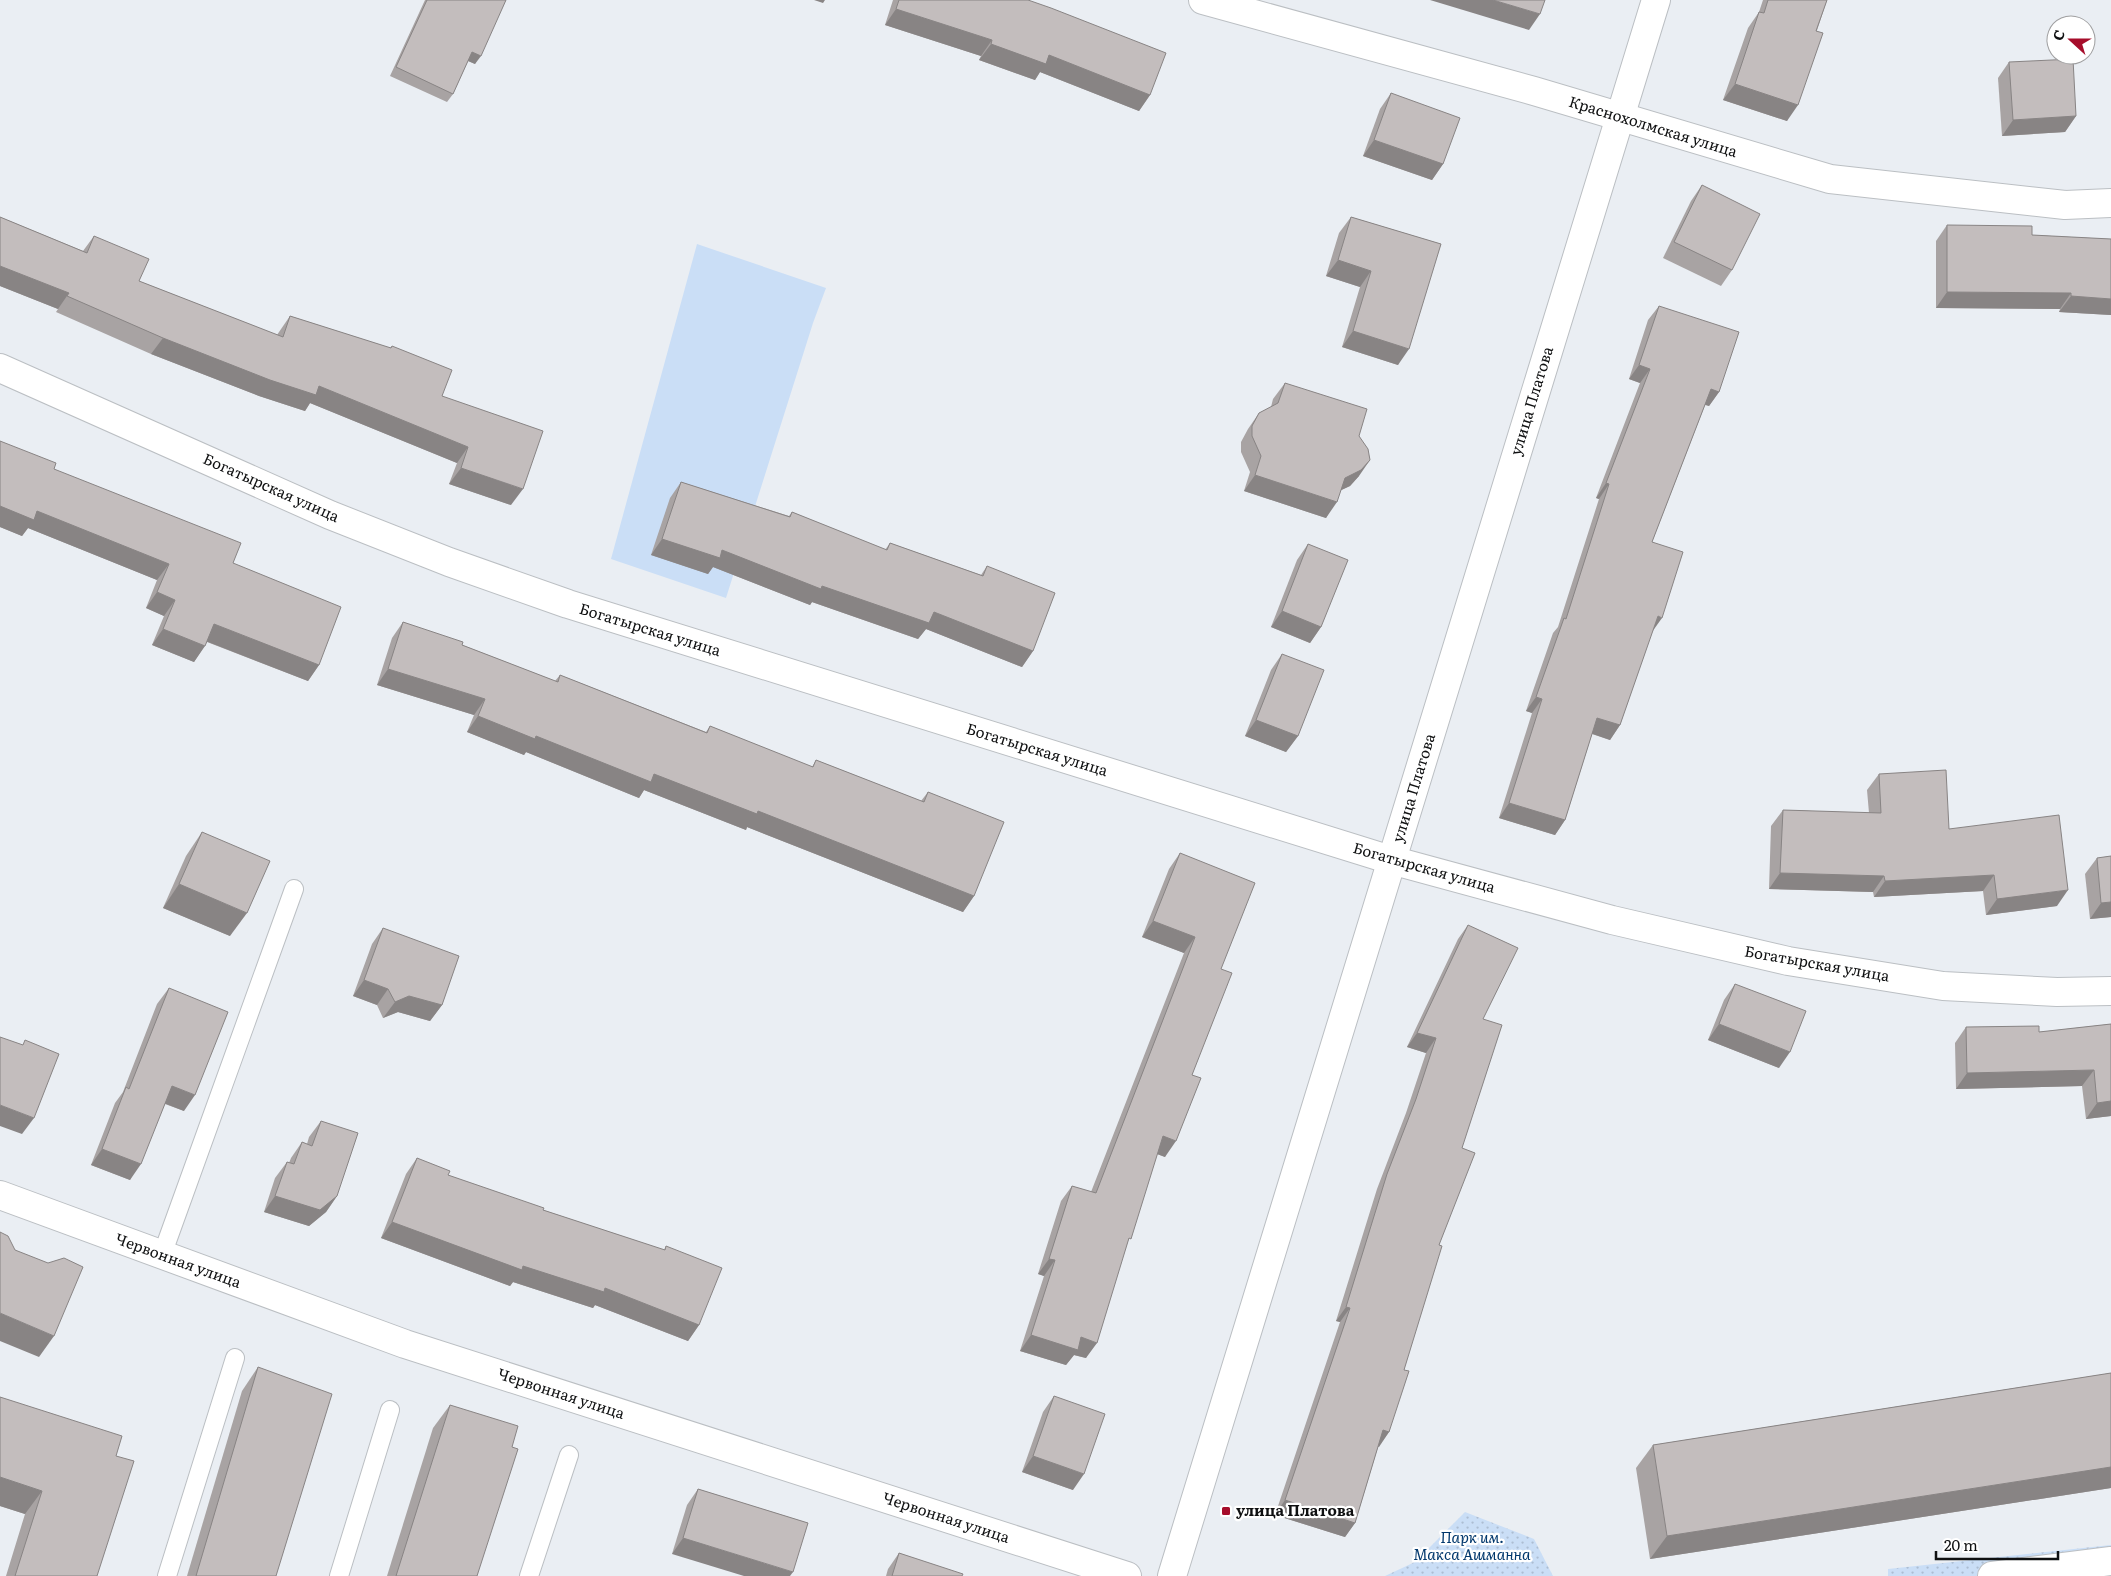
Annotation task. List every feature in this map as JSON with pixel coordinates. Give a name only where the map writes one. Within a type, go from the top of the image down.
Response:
[{"type":"street","name":"Краснохолмская улица","points":[[1203,0],[1534,91],[1830,179],[2065,205],[2111,203]]},
{"type":"street","name":"улица Платова","points":[[1172,1576],[1656,0]]},
{"type":"street","name":"Богатырская улица","points":[[0,368],[330,516],[467,569],[578,607],[1391,860],[1612,920],[1788,960],[1943,986],[2057,992],[2111,991]]},
{"type":"street","name":"Червонная улица","points":[[0,1195],[405,1344],[1127,1576]]},
{"type":"street","points":[[1992,1576],[2111,1561]]},
{"type":"lane","points":[[162,1255],[294,889]]},
{"type":"lane","points":[[167,1576],[235,1358]]},
{"type":"lane","points":[[339,1576],[390,1410]]},
{"type":"lane","points":[[529,1576],[569,1455]]},
{"type":"green space","points":[[697,244],[826,288],[813,323],[726,598],[611,559]]},
{"type":"green space","name":"Парк им. Макса Ашманна","points":[[1465,1512],[1534,1539],[1553,1576],[1385,1576],[1415,1562]]},
{"type":"green space","points":[[2111,1545],[2111,1576],[1888,1576],[1888,1569]]},
{"type":"building","points":[[427,0],[506,0],[481,56],[472,52],[453,94],[396,67]]},
{"type":"building","points":[[899,0],[1028,0],[1166,53],[1150,95],[1049,55],[1046,64],[991,44],[992,40],[896,9]]},
{"type":"building","points":[[1493,0],[1545,0],[1540,14]]},
{"type":"building","points":[[1768,0],[1827,0],[1816,31],[1823,33],[1798,105],[1735,84],[1759,12],[1764,13]]},
{"type":"building","points":[[2046,60],[2046,65],[2073,65],[2076,116],[2013,120],[2009,62]]},
{"type":"building","points":[[1391,93],[1460,118],[1443,164],[1374,140]]},
{"type":"building","points":[[1702,185],[1760,214],[1732,270],[1674,242]]},
{"type":"building","points":[[0,217],[87,253],[94,236],[149,259],[139,281],[283,337],[290,316],[391,348],[392,346],[452,370],[442,396],[543,431],[523,489],[461,468],[468,447],[319,386],[316,395],[270,380],[163,338],[67,296],[69,293],[0,266]]},
{"type":"building","points":[[1351,217],[1441,244],[1409,349],[1353,331],[1371,271],[1338,260]]},
{"type":"building","points":[[1947,225],[2032,226],[2032,235],[2111,239],[2111,299],[2071,296],[2071,293],[1947,292]]},
{"type":"building","points":[[1659,306],[1739,332],[1719,392],[1711,389],[1652,542],[1683,552],[1662,618],[1658,616],[1620,725],[1597,718],[1565,820],[1509,803],[1542,699],[1536,697],[1564,618],[1566,619],[1609,484],[1606,483],[1650,369],[1639,365]]},
{"type":"building","points":[[1285,383],[1367,409],[1359,436],[1368,449],[1370,460],[1361,470],[1345,478],[1337,502],[1255,475],[1261,456],[1252,436],[1252,426],[1259,413],[1278,403]]},
{"type":"building","points":[[0,441],[56,463],[54,469],[241,543],[233,563],[341,607],[319,665],[214,624],[205,646],[163,629],[175,600],[157,592],[169,564],[37,511],[34,520],[0,506]]},
{"type":"building","points":[[681,482],[790,517],[792,512],[887,550],[890,543],[983,576],[987,566],[1055,593],[1033,651],[934,612],[929,623],[822,586],[821,589],[722,550],[720,558],[662,539]]},
{"type":"building","points":[[1308,544],[1348,560],[1321,627],[1282,611]]},
{"type":"building","points":[[403,622],[463,642],[462,645],[558,682],[560,675],[707,733],[710,726],[813,767],[816,760],[924,802],[928,792],[1004,822],[974,896],[758,811],[757,814],[654,774],[651,782],[536,736],[535,739],[478,716],[485,699],[388,669]]},
{"type":"building","points":[[1282,654],[1324,670],[1298,736],[1256,720]]},
{"type":"building","points":[[1946,770],[1949,829],[2059,815],[2068,890],[1997,899],[1994,875],[1885,881],[1884,876],[1780,873],[1783,810],[1881,813],[1879,774]]},
{"type":"building","points":[[202,832],[270,861],[247,913],[179,884]]},
{"type":"building","points":[[1180,853],[1255,883],[1221,969],[1232,973],[1192,1075],[1201,1078],[1176,1141],[1163,1136],[1097,1343],[1081,1337],[1078,1350],[1031,1335],[1055,1260],[1049,1259],[1072,1186],[1096,1193],[1195,937],[1153,921]]},
{"type":"building","points":[[2111,856],[2111,902],[2101,903],[2097,858]]},
{"type":"building","points":[[1468,925],[1518,948],[1483,1019],[1502,1025],[1462,1148],[1475,1153],[1439,1245],[1442,1246],[1404,1370],[1409,1371],[1389,1432],[1383,1430],[1355,1523],[1285,1500],[1350,1308],[1346,1307],[1387,1174],[1416,1099],[1436,1038],[1417,1033]]},
{"type":"building","points":[[383,928],[459,956],[442,1005],[409,996],[395,1002],[388,989],[364,980]]},
{"type":"building","points":[[1735,984],[1806,1011],[1790,1052],[1719,1024]]},
{"type":"building","points":[[169,988],[228,1012],[195,1095],[172,1086],[141,1164],[102,1149],[126,1087],[129,1089]]},
{"type":"building","points":[[2111,1024],[2111,1101],[2097,1103],[2094,1070],[1967,1073],[1966,1027],[2039,1026],[2039,1032]]},
{"type":"building","points":[[0,1037],[23,1045],[25,1040],[59,1054],[34,1118],[0,1105]]},
{"type":"building","points":[[321,1121],[358,1133],[337,1196],[320,1210],[275,1196],[287,1162],[294,1164],[302,1142],[312,1146]]},
{"type":"building","points":[[417,1158],[450,1171],[448,1175],[544,1208],[543,1210],[665,1250],[666,1246],[722,1268],[699,1325],[605,1288],[604,1292],[523,1266],[522,1270],[392,1222]]},
{"type":"building","points":[[0,1232],[8,1236],[15,1250],[48,1263],[64,1258],[83,1267],[54,1336],[0,1313]]},
{"type":"building","points":[[258,1367],[332,1394],[276,1576],[196,1576]]},
{"type":"building","points":[[2111,1373],[2111,1467],[1667,1536],[1653,1445]]},
{"type":"building","points":[[1054,1396],[1105,1414],[1084,1474],[1033,1456]]},
{"type":"building","points":[[0,1397],[122,1436],[116,1456],[134,1461],[97,1576],[15,1576],[42,1491],[0,1477]]},
{"type":"building","points":[[450,1405],[518,1426],[512,1447],[518,1449],[477,1576],[396,1576]]},
{"type":"building","points":[[698,1489],[808,1523],[793,1572],[683,1538]]},
{"type":"building","points":[[899,1553],[963,1574],[962,1576],[892,1576]]},
{"type":"place","name":"улица Платова","points":[[1226,1511]]}]
